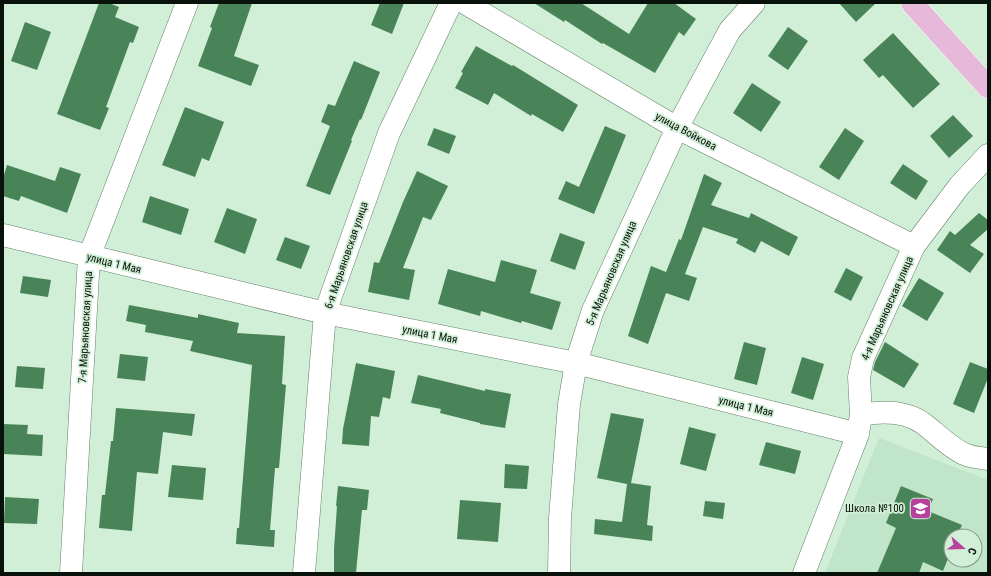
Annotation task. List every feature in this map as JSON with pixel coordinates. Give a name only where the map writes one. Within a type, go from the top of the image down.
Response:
[{"type":"main road","points":[[912,3],[988,87]]},
{"type":"street","name":"7-я Марьяновская улица","points":[[71,573],[89,257],[187,3]]},
{"type":"street","name":"6-я Марьяновская улица","points":[[304,573],[325,313],[388,133],[451,3]]},
{"type":"street","name":"улица Войкова","points":[[464,3],[677,128],[914,246]]},
{"type":"street","name":"5-я Марьяновская улица","points":[[559,573],[560,518],[570,404],[576,363],[593,310],[677,128],[730,30],[754,3]]},
{"type":"street","name":"4-я Марьяновская улица","points":[[804,573],[859,425],[859,377],[863,358],[914,246],[960,185],[988,155]]},
{"type":"street","name":"улица 1 Мая","points":[[3,235],[325,313],[576,363],[859,425],[875,412],[893,412],[909,416],[923,423],[945,443],[965,454],[988,459]]},
{"type":"shaded area","name":"Школа №100","points":[[879,438],[988,480],[988,573],[825,573]]},
{"type":"building","points":[[99,3],[109,3],[119,7],[115,17],[139,27],[133,43],[130,42],[106,107],[109,108],[100,130],[57,114]]},
{"type":"building","points":[[219,3],[252,3],[234,56],[259,65],[251,86],[198,66],[212,28],[210,27]]},
{"type":"building","points":[[380,3],[404,3],[392,34],[371,25]]},
{"type":"building","points":[[534,3],[581,3],[629,34],[648,3],[674,3],[696,19],[684,36],[679,32],[655,73],[603,43],[602,44],[565,20],[564,22]]},
{"type":"building","points":[[839,3],[876,3],[856,22]]},
{"type":"building","points":[[25,22],[51,32],[37,70],[11,61]]},
{"type":"building","points":[[788,27],[808,41],[788,70],[768,56]]},
{"type":"building","points":[[893,33],[940,84],[913,108],[883,75],[879,78],[863,60]]},
{"type":"building","points":[[476,46],[512,66],[513,65],[578,105],[563,132],[532,114],[531,116],[494,93],[488,105],[455,88],[463,73],[461,72]]},
{"type":"building","points":[[354,61],[380,72],[361,120],[360,119],[351,140],[352,141],[330,195],[306,186],[330,126],[321,122],[328,104],[335,106]]},
{"type":"building","points":[[752,83],[781,102],[761,132],[733,113]]},
{"type":"building","points":[[185,107],[224,122],[209,161],[202,158],[195,177],[162,165]]},
{"type":"building","points":[[953,115],[973,136],[949,158],[930,136]]},
{"type":"building","points":[[605,126],[626,135],[594,214],[558,199],[566,181],[579,187]]},
{"type":"building","points":[[434,128],[456,136],[449,154],[427,145]]},
{"type":"building","points":[[845,128],[864,141],[839,180],[819,167]]},
{"type":"building","points":[[903,164],[928,181],[916,200],[890,183]]},
{"type":"building","points":[[7,165],[55,181],[60,167],[81,174],[67,213],[21,196],[19,201],[3,196],[3,178]]},
{"type":"building","points":[[417,171],[448,186],[431,220],[423,217],[403,268],[415,270],[409,300],[368,292],[374,262],[379,263]]},
{"type":"building","points":[[704,174],[722,183],[711,205],[749,218],[751,213],[798,237],[789,256],[761,241],[755,253],[736,243],[738,239],[703,227],[685,274],[697,278],[689,301],[666,293],[648,344],[628,336],[651,266],[666,272],[679,239],[681,240]]},
{"type":"building","points":[[150,196],[189,209],[181,235],[142,222]]},
{"type":"building","points":[[227,208],[257,219],[245,254],[214,242]]},
{"type":"building","points":[[979,213],[988,220],[988,229],[970,245],[984,254],[970,273],[937,250],[950,231],[955,235]]},
{"type":"building","points":[[560,233],[585,242],[575,270],[550,261]]},
{"type":"building","points":[[285,237],[310,246],[301,269],[276,260]]},
{"type":"building","points":[[501,260],[537,270],[530,293],[561,302],[552,330],[522,321],[521,323],[481,311],[480,316],[438,304],[448,269],[495,282]]},
{"type":"building","points":[[846,268],[863,277],[851,301],[834,292]]},
{"type":"building","points":[[23,276],[51,280],[48,297],[20,293]]},
{"type":"building","points":[[919,278],[944,293],[927,321],[902,306]]},
{"type":"building","points":[[129,305],[198,318],[198,314],[239,323],[237,333],[285,336],[282,384],[286,385],[279,468],[275,468],[270,530],[275,530],[274,547],[236,544],[237,528],[239,528],[252,365],[190,351],[193,341],[145,332],[146,325],[126,321]]},
{"type":"building","points":[[744,342],[766,348],[757,385],[734,379]]},
{"type":"building","points":[[885,342],[919,364],[904,388],[873,370],[875,362]]},
{"type":"building","points":[[120,354],[148,357],[145,381],[117,378]]},
{"type":"building","points":[[802,357],[824,364],[813,400],[791,393]]},
{"type":"building","points":[[970,362],[988,369],[988,378],[974,413],[953,404]]},
{"type":"building","points":[[356,363],[395,371],[390,399],[383,397],[379,417],[371,416],[369,446],[342,444],[343,429]]},
{"type":"building","points":[[17,366],[45,368],[43,389],[15,387]]},
{"type":"building","points":[[418,375],[485,391],[485,389],[511,394],[505,428],[480,424],[440,413],[441,409],[411,403]]},
{"type":"building","points":[[116,408],[195,414],[192,436],[163,432],[158,474],[137,472],[132,531],[99,528],[102,495],[105,495],[111,441],[113,441]]},
{"type":"building","points":[[611,413],[644,419],[631,483],[651,486],[647,525],[653,526],[652,541],[594,534],[595,519],[622,522],[627,484],[597,478]]},
{"type":"building","points":[[3,424],[28,425],[27,434],[43,435],[42,456],[3,454]]},
{"type":"building","points":[[689,427],[716,434],[706,471],[680,464]]},
{"type":"building","points":[[766,442],[801,451],[795,474],[759,465]]},
{"type":"building","points":[[505,464],[529,466],[527,489],[504,488]]},
{"type":"building","points":[[172,465],[206,468],[203,500],[168,497]]},
{"type":"building","points":[[338,486],[369,490],[367,510],[362,510],[356,573],[334,573]]},
{"type":"building","points":[[901,486],[933,499],[928,511],[962,525],[961,528],[943,528],[944,568],[943,571],[923,562],[919,573],[877,573],[896,528],[886,523]]},
{"type":"building","points":[[5,497],[39,499],[37,524],[4,523]]},
{"type":"building","points":[[460,500],[501,503],[498,542],[457,539]]},
{"type":"building","points":[[705,501],[725,503],[723,519],[703,516]]},
{"type":"place","name":"Школа №100","points":[[920,508]]}]
